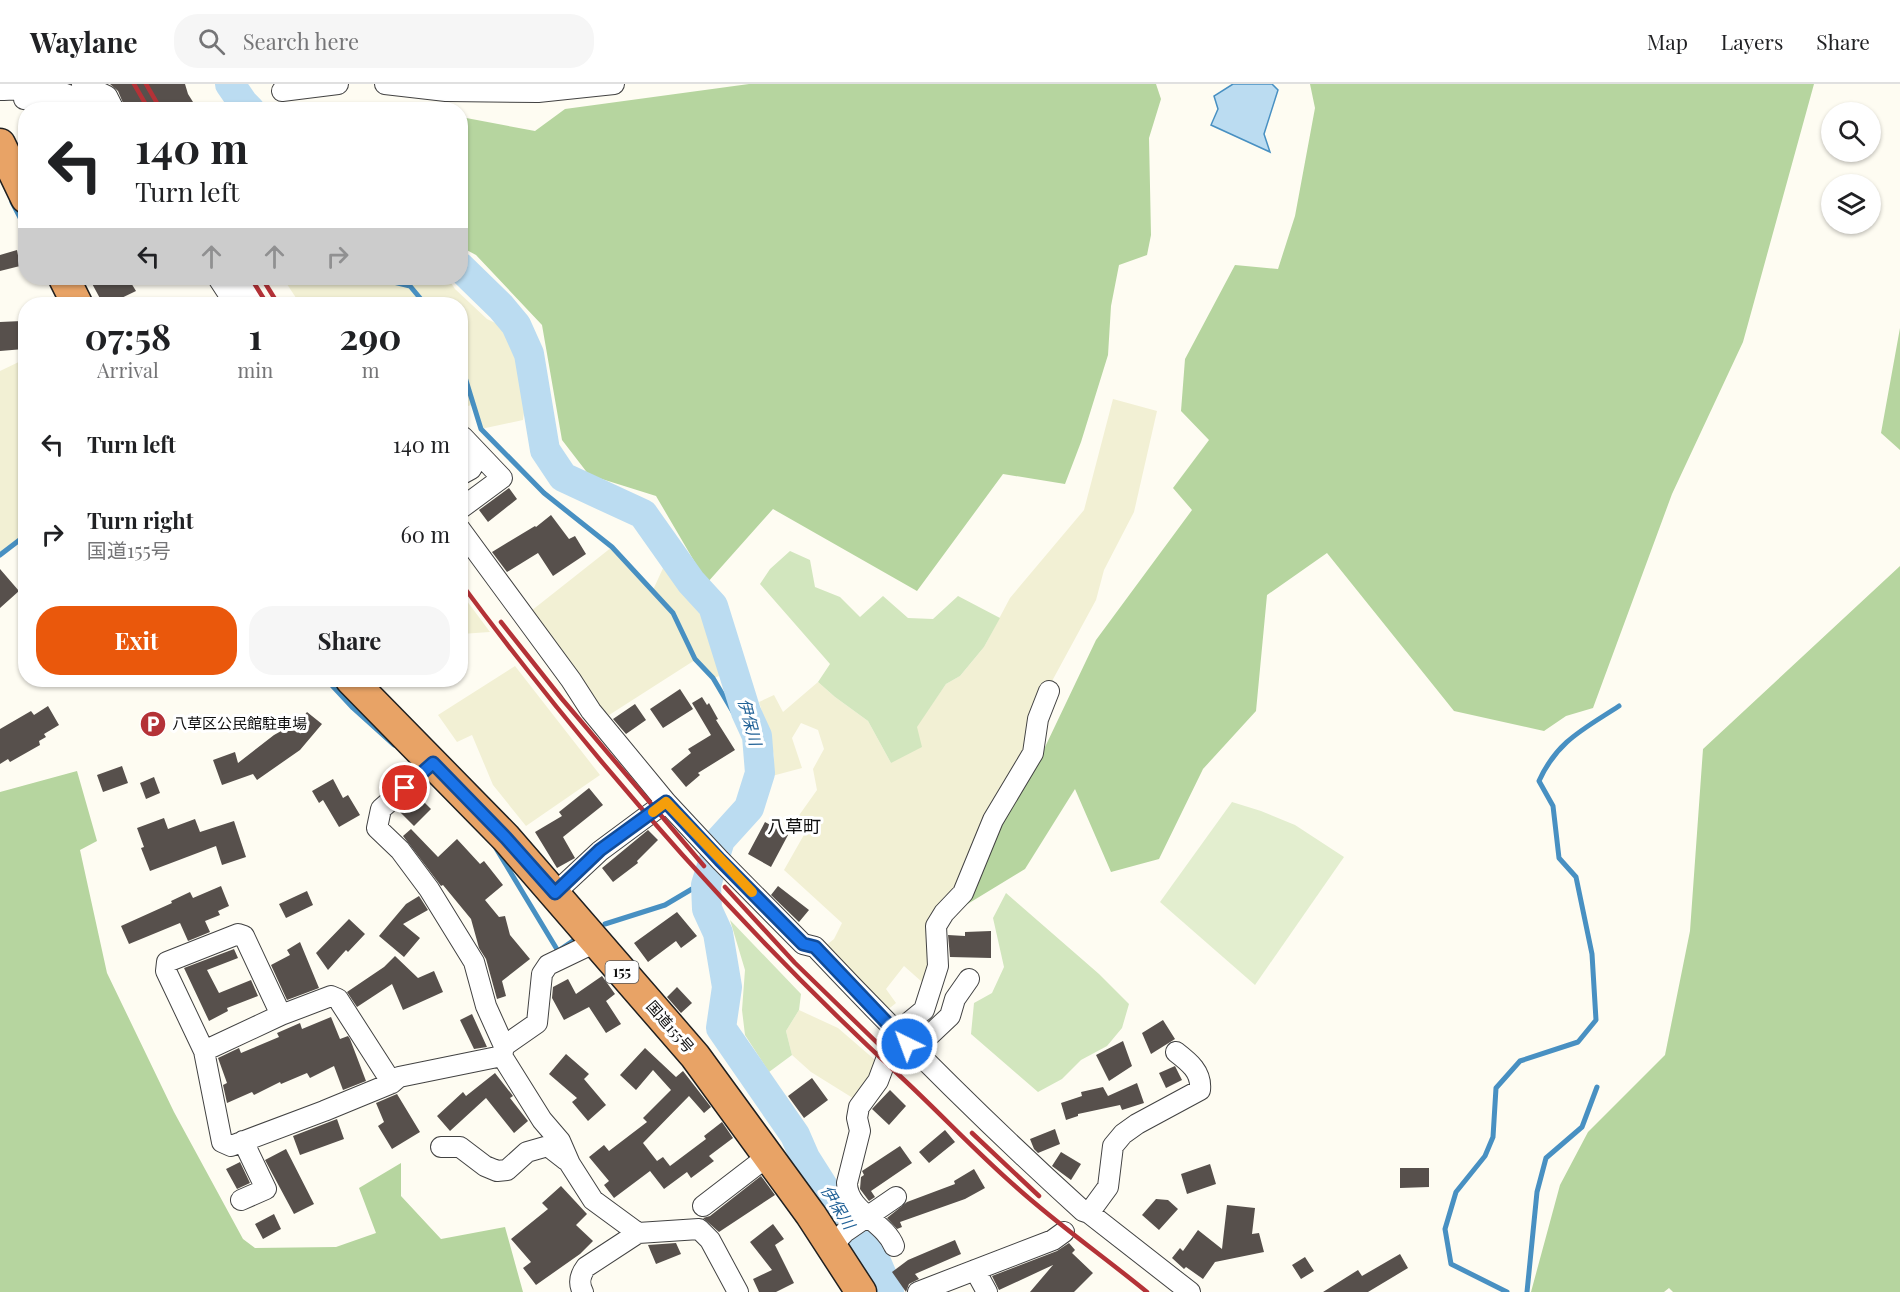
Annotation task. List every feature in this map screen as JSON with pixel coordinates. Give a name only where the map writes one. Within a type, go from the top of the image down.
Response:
[{"type":"highway","points":[[0,144],[18,181]]},
{"type":"highway","name":"国道155号","points":[[357,687],[425,770],[506,838],[555,893],[695,1056],[768,1156],[850,1230],[861,1292]]},
{"type":"street","points":[[82,84],[107,96],[110,102]]},
{"type":"street","points":[[282,91],[338,84]]},
{"type":"street","points":[[385,84],[446,91],[538,92],[614,84]]},
{"type":"street","points":[[0,90],[61,91],[84,102]]},
{"type":"street","points":[[0,94],[38,102]]},
{"type":"street","points":[[468,442],[502,478],[468,503]]},
{"type":"street","points":[[468,470],[479,454]]},
{"type":"street","points":[[468,489],[495,469]]},
{"type":"street","points":[[468,540],[571,680],[591,711],[666,802],[720,860],[803,944],[815,947],[896,1033],[1044,1176],[1083,1211],[1089,1213],[1190,1292]]},
{"type":"street","points":[[850,1230],[847,1183],[860,1131],[857,1118],[859,1107],[878,1081],[896,1033],[924,1010],[938,966],[936,926],[944,913],[963,893],[993,820],[1033,753],[1038,719],[1049,692]]},
{"type":"street","points":[[425,770],[381,809],[376,828],[400,850],[429,889],[474,962],[486,1006],[503,1051],[542,1120],[560,1141],[570,1164],[593,1200],[638,1233]]},
{"type":"street","points":[[555,893],[600,850],[666,802]]},
{"type":"street","points":[[281,1015],[244,936],[238,934],[167,962],[166,971],[204,1051],[222,1142],[231,1146],[324,1111],[392,1083],[399,1077],[503,1051],[537,1023],[542,974],[548,964],[596,942]]},
{"type":"street","points":[[914,1050],[950,1016],[955,999],[969,979]]},
{"type":"street","points":[[204,1051],[281,1015],[331,996],[338,999],[392,1083]]},
{"type":"street","points":[[1089,1213],[1108,1187],[1113,1146],[1123,1134],[1200,1090],[1201,1081],[1192,1065],[1176,1052]]},
{"type":"street","points":[[241,1200],[266,1189],[243,1141]]},
{"type":"street","points":[[441,1147],[460,1147],[485,1166],[497,1171],[507,1170],[527,1152],[548,1146],[570,1164]]},
{"type":"street","points":[[703,1206],[768,1156]]},
{"type":"street","points":[[850,1230],[896,1197]]},
{"type":"street","points":[[583,1292],[580,1280],[586,1267],[638,1233],[699,1229],[710,1240],[738,1292]]},
{"type":"street","points":[[850,1230],[886,1230],[894,1245]]},
{"type":"street","points":[[918,1292],[1053,1240],[1064,1232]]},
{"type":"street","points":[[975,1270],[987,1292]]},
{"type":"shaded area","points":[[288,285],[452,285],[464,297],[295,297]]},
{"type":"shaded area","points":[[468,301],[487,319],[512,331],[527,390],[523,420],[481,429],[475,404],[468,406]]},
{"type":"shaded area","points":[[18,362],[18,541],[0,555],[0,371]]},
{"type":"shaded area","points":[[1113,399],[1157,411],[1134,512],[1104,570],[1096,600],[1045,694],[1021,773],[944,913],[931,990],[904,966],[886,989],[896,1003],[881,1015],[819,951],[834,939],[842,923],[784,870],[805,833],[795,821],[817,790],[813,769],[824,749],[818,730],[801,723],[792,738],[802,768],[772,776],[774,756],[759,702],[774,695],[783,712],[818,682],[868,721],[891,763],[946,684],[960,676],[984,647],[1010,598],[1084,510]]},
{"type":"shaded area","points":[[612,547],[653,590],[664,566],[700,610],[726,674],[713,678],[695,660],[606,717],[531,611]]},
{"type":"shaded area","points":[[468,602],[490,632],[468,634]]},
{"type":"shaded area","points":[[515,666],[600,775],[526,826],[493,785],[472,735],[457,742],[438,715]]},
{"type":"shaded area","points":[[799,1010],[838,1028],[882,1066],[856,1100],[811,1072],[792,1055],[786,1031]]},
{"type":"green space","points":[[749,84],[1156,84],[1161,99],[1149,138],[1151,235],[1147,255],[1119,265],[1111,306],[1108,355],[1081,442],[1065,484],[1003,474],[917,591],[773,509],[707,583],[656,496],[589,475],[562,440],[542,325],[476,255],[468,251],[468,118],[535,131],[565,109]]},
{"type":"green space","points":[[1310,84],[1814,84],[1743,342],[1672,494],[1593,708],[1566,716],[1544,731],[1454,711],[1327,553],[1267,595],[1256,711],[1203,769],[1159,859],[1111,872],[1075,789],[1025,869],[961,908],[1007,810],[1036,766],[1096,640],[1192,510],[1173,488],[1209,440],[1181,411],[1185,359],[1235,265],[1278,269],[1295,216],[1315,108]]},
{"type":"green space","points":[[1900,328],[1900,450],[1881,433]]},
{"type":"green space","points":[[790,551],[810,560],[815,587],[840,597],[860,617],[883,596],[908,618],[933,619],[958,596],[1000,618],[984,647],[960,676],[946,684],[917,727],[922,747],[891,763],[868,721],[818,682],[830,664],[760,584],[770,569]]},
{"type":"green space","points":[[1900,566],[1900,1292],[1673,1292],[1669,1288],[1664,1292],[1531,1292],[1560,1185],[1588,1132],[1665,1055],[1690,931],[1703,749]]},
{"type":"green space","points":[[77,771],[97,841],[80,850],[107,973],[174,1112],[243,1239],[255,1248],[336,1247],[376,1233],[359,1188],[401,1163],[401,1196],[441,1239],[505,1227],[523,1292],[0,1292],[0,792]]},
{"type":"green space","points":[[1232,802],[1295,825],[1344,857],[1255,985],[1160,902]]},
{"type":"green space","points":[[1006,893],[1099,974],[1129,1004],[1122,1028],[1107,1046],[1081,1060],[1062,1079],[1038,1092],[971,1034],[974,1003],[992,993],[1004,967],[993,918]]},
{"type":"green space","points":[[730,920],[801,994],[799,1010],[786,1031],[792,1055],[769,1072],[745,1035],[742,1010],[745,970]]},
{"type":"water","points":[[1233,84],[1272,84],[1278,90],[1264,134],[1270,152],[1211,125],[1218,109],[1214,96]]},
{"type":"building","points":[[110,84],[185,84],[193,102],[123,102],[118,91]]},
{"type":"building","points":[[17,250],[18,266],[0,271],[0,255]]},
{"type":"building","points":[[93,285],[132,285],[136,291],[124,297],[99,297]]},
{"type":"building","points":[[18,321],[18,350],[0,351],[0,322]]},
{"type":"building","points":[[509,488],[517,499],[488,522],[479,510]]},
{"type":"building","points":[[551,515],[569,539],[575,536],[586,554],[553,576],[538,553],[507,572],[492,552],[536,527]]},
{"type":"building","points":[[0,569],[18,592],[0,608]]},
{"type":"building","points":[[680,689],[693,709],[663,728],[650,709]]},
{"type":"building","points":[[702,697],[707,705],[709,703],[718,719],[716,720],[735,750],[698,773],[700,775],[686,787],[671,769],[691,753],[688,749],[711,735],[692,703]]},
{"type":"building","points":[[635,704],[646,720],[626,734],[613,719]]},
{"type":"building","points":[[48,706],[59,725],[44,734],[46,737],[39,741],[40,745],[10,762],[8,759],[0,764],[0,729],[31,711],[34,715]]},
{"type":"building","points":[[307,712],[322,724],[300,750],[257,780],[253,774],[222,785],[213,760],[235,752],[238,763],[274,735],[301,720]]},
{"type":"building","points":[[122,766],[128,783],[103,792],[97,775]]},
{"type":"building","points":[[154,777],[160,793],[146,799],[140,783]]},
{"type":"building","points":[[333,779],[343,798],[348,795],[360,815],[339,827],[323,800],[319,803],[312,791]]},
{"type":"building","points":[[589,788],[603,805],[563,837],[575,858],[557,868],[535,832],[562,816],[559,812]]},
{"type":"building","points":[[417,795],[431,809],[414,826],[400,812]]},
{"type":"building","points":[[164,818],[168,829],[195,819],[200,832],[234,821],[246,857],[222,865],[216,846],[150,871],[141,848],[144,847],[137,828]]},
{"type":"building","points":[[765,822],[788,835],[771,867],[748,854]]},
{"type":"building","points":[[411,829],[438,857],[457,839],[480,864],[484,861],[503,885],[485,900],[499,917],[505,916],[510,935],[530,959],[502,981],[506,996],[497,999],[486,959],[479,948],[471,919],[443,885],[441,886],[403,836]]},
{"type":"building","points":[[648,830],[658,840],[637,861],[638,863],[613,882],[602,868]]},
{"type":"building","points":[[221,886],[229,906],[218,911],[220,915],[205,921],[210,932],[188,941],[180,923],[129,944],[121,926],[172,903],[171,901],[190,892],[193,898]]},
{"type":"building","points":[[778,886],[809,910],[799,922],[771,895]]},
{"type":"building","points":[[307,891],[313,905],[286,918],[279,904]]},
{"type":"building","points":[[419,896],[428,910],[403,924],[420,938],[404,957],[379,936],[406,904]]},
{"type":"building","points":[[677,912],[697,936],[681,948],[676,941],[648,962],[634,943]]},
{"type":"building","points":[[349,919],[365,934],[328,970],[316,953]]},
{"type":"building","points":[[991,931],[991,958],[950,957],[948,935],[965,936],[965,932]]},
{"type":"building","points":[[300,942],[319,988],[287,1000],[271,965],[290,955],[287,950]]},
{"type":"building","points":[[234,949],[238,958],[207,970],[219,993],[251,980],[258,996],[227,1008],[228,1011],[209,1021],[184,968]]},
{"type":"building","points":[[395,956],[418,978],[434,971],[443,992],[403,1010],[392,984],[357,1007],[347,992],[384,967]]},
{"type":"building","points":[[602,976],[615,994],[606,1001],[621,1024],[606,1033],[589,1007],[564,1020],[552,998],[553,987],[568,979],[576,994]]},
{"type":"building","points":[[677,987],[692,1003],[681,1013],[667,997]]},
{"type":"building","points":[[472,1014],[487,1047],[474,1049],[460,1020]]},
{"type":"building","points":[[331,1017],[340,1039],[348,1036],[350,1039],[366,1081],[343,1090],[334,1066],[310,1078],[307,1073],[281,1084],[280,1082],[254,1095],[252,1092],[227,1103],[223,1085],[227,1083],[218,1058],[239,1048],[241,1053],[279,1037],[277,1033],[300,1023],[302,1029]]},
{"type":"building","points":[[1163,1020],[1175,1039],[1151,1054],[1142,1033]]},
{"type":"building","points":[[1123,1041],[1132,1066],[1109,1081],[1096,1055]]},
{"type":"building","points":[[645,1048],[676,1077],[683,1071],[711,1107],[704,1113],[689,1096],[643,1143],[657,1161],[663,1157],[670,1166],[706,1139],[704,1136],[722,1122],[733,1138],[709,1156],[714,1161],[691,1178],[687,1172],[664,1189],[650,1171],[614,1198],[604,1185],[609,1181],[589,1157],[604,1145],[609,1151],[647,1122],[643,1118],[671,1090],[653,1070],[636,1090],[620,1075]]},
{"type":"building","points":[[566,1054],[589,1074],[584,1079],[606,1105],[588,1121],[572,1102],[577,1098],[549,1074]]},
{"type":"building","points":[[1175,1066],[1182,1080],[1166,1088],[1159,1073]]},
{"type":"building","points":[[495,1073],[513,1096],[510,1098],[528,1121],[514,1133],[486,1098],[450,1131],[437,1116],[463,1092],[466,1096]]},
{"type":"building","points":[[812,1078],[828,1100],[804,1118],[788,1096]]},
{"type":"building","points":[[1137,1083],[1144,1103],[1122,1110],[1120,1105],[1078,1114],[1066,1120],[1061,1103],[1082,1096],[1081,1092],[1103,1087],[1108,1096]]},
{"type":"building","points":[[890,1090],[906,1106],[889,1125],[872,1109]]},
{"type":"building","points":[[397,1094],[420,1132],[392,1149],[378,1126],[384,1122],[376,1103]]},
{"type":"building","points":[[337,1119],[344,1139],[300,1155],[293,1136]]},
{"type":"building","points":[[1055,1129],[1060,1144],[1038,1153],[1030,1139]]},
{"type":"building","points":[[945,1130],[955,1142],[929,1163],[919,1152]]},
{"type":"building","points":[[900,1146],[912,1163],[871,1191],[875,1197],[869,1201],[860,1189],[861,1177],[864,1175],[862,1171]]},
{"type":"building","points":[[286,1149],[314,1204],[294,1214],[265,1160]]},
{"type":"building","points":[[1061,1152],[1081,1164],[1071,1180],[1052,1166]]},
{"type":"building","points":[[240,1162],[250,1183],[237,1189],[226,1169]]},
{"type":"building","points":[[1210,1164],[1216,1184],[1187,1194],[1181,1174]]},
{"type":"building","points":[[1400,1168],[1429,1168],[1429,1187],[1400,1188]]},
{"type":"building","points":[[974,1169],[985,1188],[965,1199],[900,1222],[902,1227],[897,1229],[887,1218],[907,1202],[955,1184],[954,1181]]},
{"type":"building","points":[[761,1176],[775,1195],[719,1232],[703,1218],[710,1216]]},
{"type":"building","points":[[561,1186],[587,1214],[576,1225],[593,1241],[580,1254],[536,1285],[523,1268],[531,1262],[511,1239],[548,1209],[542,1203]]},
{"type":"building","points":[[1156,1199],[1168,1200],[1178,1209],[1159,1230],[1142,1215]]},
{"type":"building","points":[[1227,1205],[1255,1208],[1252,1234],[1259,1233],[1264,1252],[1215,1262],[1203,1279],[1186,1267],[1184,1269],[1172,1258],[1180,1248],[1183,1251],[1198,1230],[1222,1249]]},
{"type":"building","points":[[274,1214],[281,1229],[263,1239],[255,1224]]},
{"type":"building","points":[[773,1224],[784,1239],[775,1245],[794,1283],[776,1292],[759,1292],[753,1279],[772,1270],[750,1242]]},
{"type":"building","points":[[955,1240],[961,1254],[915,1274],[919,1279],[909,1284],[906,1292],[892,1272],[908,1260]]},
{"type":"building","points":[[676,1243],[681,1254],[656,1264],[648,1245]]},
{"type":"building","points":[[1069,1243],[1075,1250],[1072,1253],[1093,1273],[1074,1292],[1030,1292],[1053,1265],[999,1290],[992,1276],[1057,1251]]},
{"type":"building","points":[[1400,1254],[1408,1268],[1368,1292],[1323,1292],[1358,1270],[1362,1276]]},
{"type":"building","points":[[1305,1257],[1314,1271],[1301,1279],[1292,1265]]},
{"type":"waterway","name":"伊保川","points":[[230,84],[242,102]]},
{"type":"waterway","points":[[12,202],[18,214]]},
{"type":"waterway","name":"伊保川","points":[[468,275],[516,325],[529,354],[545,450],[563,477],[643,514],[691,582],[713,606],[746,712],[757,736],[760,773],[749,808],[720,840],[706,885],[707,909],[718,933],[727,987],[721,1028],[795,1135],[805,1158],[843,1218],[877,1264],[889,1292]]},
{"type":"waterway","points":[[406,285],[410,286],[419,297]]},
{"type":"waterway","points":[[468,387],[481,429],[544,493],[612,547],[673,613],[695,659],[713,678],[736,717]]},
{"type":"waterway","points":[[0,555],[18,541]]},
{"type":"waterway","points":[[334,687],[394,745]]},
{"type":"waterway","points":[[1507,1292],[1451,1264],[1445,1229],[1456,1192],[1485,1156],[1493,1137],[1496,1088],[1520,1061],[1578,1042],[1596,1020],[1592,954],[1576,877],[1559,858],[1553,806],[1539,781],[1546,767],[1563,746],[1583,729],[1619,706]]},
{"type":"waterway","points":[[494,845],[558,951],[580,936]]},
{"type":"waterway","points":[[605,924],[665,905],[692,889],[706,885]]},
{"type":"waterway","points":[[1527,1292],[1537,1192],[1546,1158],[1582,1127],[1597,1087]]},
{"type":"railway","points":[[134,84],[144,102]]},
{"type":"railway","points":[[146,84],[156,102]]},
{"type":"railway","points":[[255,285],[263,297]]},
{"type":"railway","points":[[266,285],[274,297]]},
{"type":"railway","points":[[468,593],[615,777],[724,901],[781,961],[1000,1173],[1047,1214],[1147,1292]]},
{"type":"railway","points":[[501,622],[562,699],[704,866]]},
{"type":"railway","points":[[725,887],[795,963],[902,1067]]},
{"type":"railway","points":[[972,1133],[1039,1196]]},
{"type":"slow traffic","points":[[653,812],[666,802],[752,892]]},
{"type":"place","name":"八草区公民館駐車場","points":[[153,724]]},
{"type":"district","name":"八草町","points":[[794,827]]},
{"type":"route","points":[[405,788],[433,763],[506,838],[555,893],[600,850],[666,802],[803,944],[815,947],[907,1044]]}]
